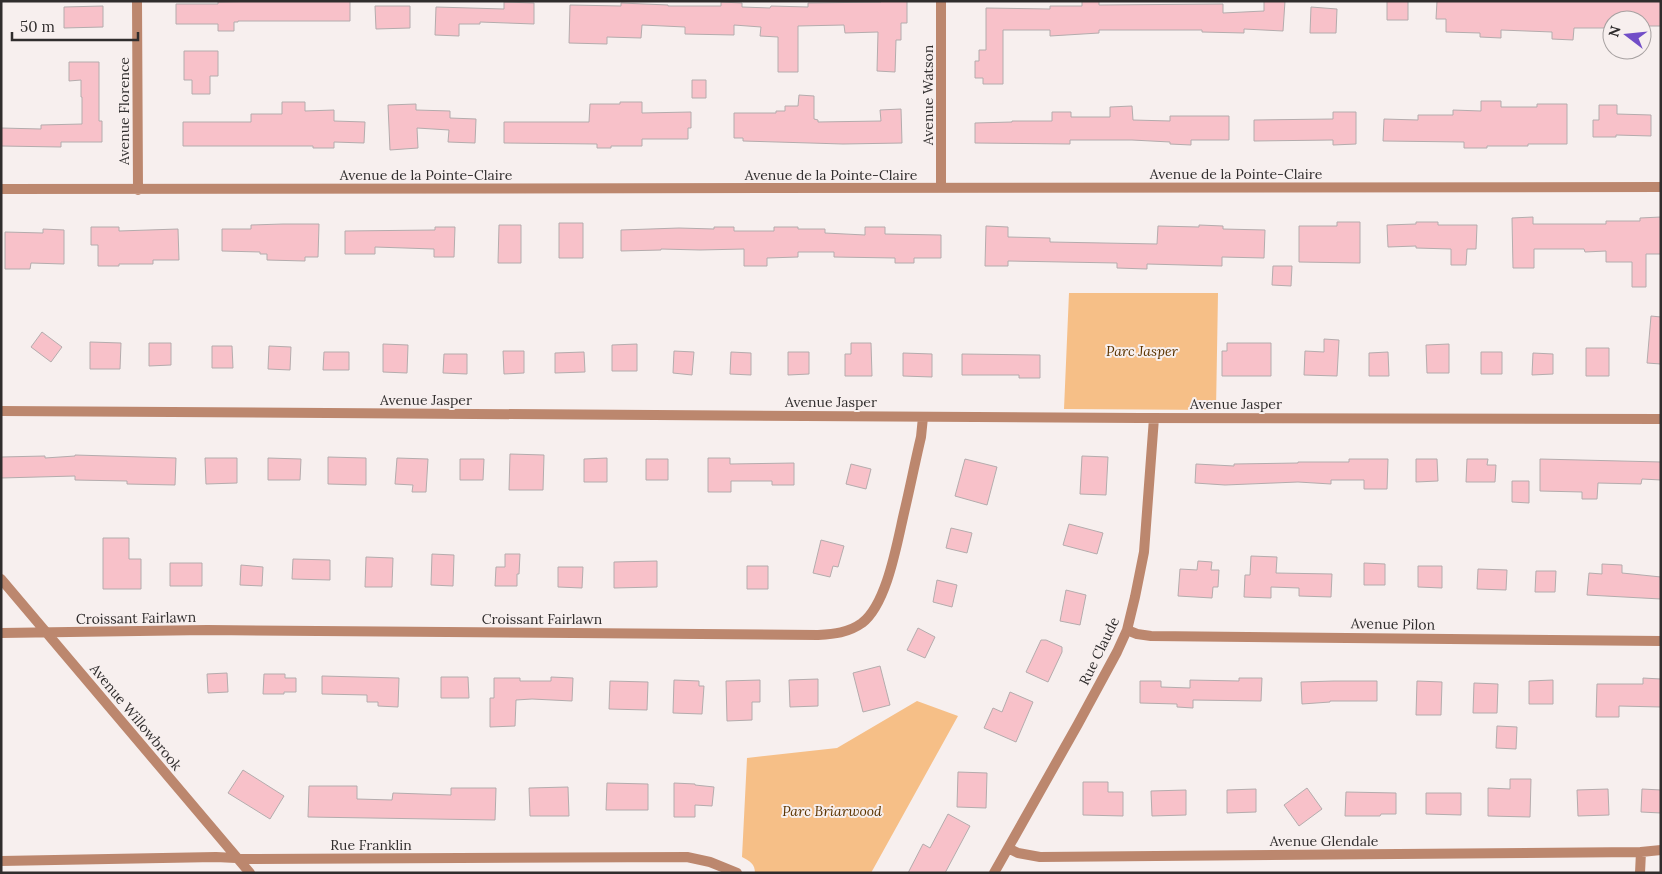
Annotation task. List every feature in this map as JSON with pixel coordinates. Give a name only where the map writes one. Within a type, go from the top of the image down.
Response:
[{"type":"street","name":"Avenue Florence","points":[[137,1],[138,190]]},
{"type":"street","name":"Avenue Watson","points":[[941,1],[941,188]]},
{"type":"street","name":"Avenue de la Pointe-Claire","points":[[1,189],[1661,186]]},
{"type":"street","name":"Avenue Jasper","points":[[1,411],[923,417],[1661,419]]},
{"type":"street","name":"Croissant Fairlawn","points":[[1,633],[207,630],[808,635],[844,632],[863,622],[870,614],[884,587],[892,562],[919,447],[923,417]]},
{"type":"street","name":"Rue Claude","points":[[994,873],[1078,724],[1127,630],[1136,597],[1144,552],[1154,418]]},
{"type":"street","name":"Avenue Willowbrook","points":[[1,579],[250,873]]},
{"type":"street","name":"Avenue Pilon","points":[[1127,630],[1151,636],[1661,641]]},
{"type":"street","name":"Avenue Glendale","points":[[1008,848],[1018,853],[1040,857],[1641,852],[1661,850]]},
{"type":"street","points":[[1640,873],[1641,852]]},
{"type":"street","name":"Rue Franklin","points":[[1,861],[216,858],[688,857],[710,862],[737,873]]},
{"type":"green space","name":"Parc Jasper","points":[[1069,293],[1218,293],[1216,410],[1064,409]]},
{"type":"green space","name":"Parc Briarwood","points":[[917,701],[958,716],[871,873],[755,873],[752,863],[742,857],[747,758],[837,748]]},
{"type":"building","points":[[350,1],[350,21],[238,21],[234,22],[234,31],[218,31],[218,24],[176,24],[176,4]]},
{"type":"building","points":[[907,1],[907,23],[901,23],[901,40],[896,40],[895,72],[877,71],[878,32],[845,33],[844,25],[798,26],[798,72],[778,72],[778,37],[760,36],[761,27],[734,25],[734,35],[685,34],[685,27],[642,25],[641,38],[607,37],[607,44],[569,43],[570,5],[621,6],[621,3],[668,6],[721,6],[721,2],[742,3],[742,7],[770,8],[771,6],[808,7],[808,3]]},
{"type":"building","points":[[1082,1],[1099,1],[1099,5],[1223,4],[1223,13],[1264,11],[1264,1],[1285,1],[1283,31],[1244,29],[1244,33],[1202,32],[1202,30],[1099,30],[1099,33],[1050,36],[1050,30],[1003,30],[1003,84],[983,84],[983,78],[975,78],[975,61],[979,61],[979,50],[986,50],[986,8],[1050,9],[1050,6],[1082,6]]},
{"type":"building","points":[[1387,1],[1408,1],[1408,20],[1387,20]]},
{"type":"building","points":[[1437,1],[1661,1],[1661,26],[1652,26],[1652,10],[1602,10],[1602,28],[1574,28],[1573,40],[1552,39],[1552,32],[1501,30],[1501,38],[1480,37],[1480,33],[1446,32],[1446,19],[1436,19]]},
{"type":"building","points":[[504,2],[534,3],[534,24],[480,22],[480,24],[459,24],[459,36],[435,35],[436,7],[504,9]]},
{"type":"building","points":[[103,6],[103,27],[64,28],[64,7]]},
{"type":"building","points":[[375,6],[410,6],[410,28],[376,29]]},
{"type":"building","points":[[1311,7],[1337,9],[1336,33],[1310,33]]},
{"type":"building","points":[[184,51],[218,51],[218,76],[210,76],[210,94],[192,94],[192,80],[184,80]]},
{"type":"building","points":[[69,62],[99,62],[99,121],[102,121],[102,142],[61,142],[61,147],[1,146],[1,128],[41,129],[41,125],[82,124],[81,80],[69,81]]},
{"type":"building","points":[[692,80],[706,80],[706,98],[692,98]]},
{"type":"building","points":[[799,95],[814,96],[814,119],[818,120],[818,122],[881,121],[880,110],[901,109],[902,143],[843,144],[743,141],[743,138],[734,138],[734,113],[776,113],[776,111],[785,111],[785,106],[798,106]]},
{"type":"building","points":[[1481,101],[1501,101],[1501,107],[1537,107],[1537,104],[1567,104],[1567,144],[1528,144],[1528,146],[1464,148],[1464,142],[1383,141],[1384,119],[1418,120],[1418,115],[1453,115],[1453,110],[1481,111]]},
{"type":"building","points":[[282,102],[305,102],[305,111],[334,110],[334,121],[365,122],[364,143],[334,142],[334,148],[313,148],[313,146],[183,146],[183,122],[251,122],[251,114],[282,114]]},
{"type":"building","points":[[620,102],[642,102],[642,113],[691,112],[691,128],[688,128],[688,139],[642,139],[642,146],[611,146],[611,148],[597,148],[597,144],[504,143],[504,122],[589,122],[590,104],[620,104]]},
{"type":"building","points":[[416,104],[416,110],[450,111],[450,118],[476,119],[475,143],[448,142],[449,130],[417,128],[418,148],[390,150],[388,105]]},
{"type":"building","points":[[1599,105],[1617,105],[1617,114],[1651,115],[1651,136],[1616,135],[1616,137],[1593,137],[1593,120],[1599,120]]},
{"type":"building","points":[[1132,106],[1133,120],[1170,121],[1170,116],[1229,116],[1229,140],[1191,140],[1191,145],[1132,140],[1070,140],[1070,144],[975,143],[975,123],[1052,121],[1052,112],[1071,112],[1071,117],[1110,117],[1110,107]]},
{"type":"building","points":[[1333,112],[1356,112],[1356,144],[1333,145],[1333,140],[1254,141],[1254,120],[1333,119]]},
{"type":"building","points":[[1533,217],[1533,224],[1606,224],[1606,221],[1640,221],[1640,218],[1661,217],[1661,254],[1646,254],[1646,287],[1632,287],[1632,262],[1606,262],[1606,251],[1585,252],[1584,249],[1534,249],[1534,268],[1513,268],[1512,218]]},
{"type":"building","points":[[1337,222],[1360,222],[1360,263],[1299,262],[1299,226],[1337,226]]},
{"type":"building","points":[[1416,222],[1438,222],[1438,225],[1477,225],[1476,249],[1467,249],[1466,265],[1451,265],[1451,249],[1416,248],[1416,246],[1388,247],[1387,225],[1416,224]]},
{"type":"building","points":[[559,223],[583,223],[583,258],[559,258]]},
{"type":"building","points":[[319,224],[318,257],[305,257],[305,261],[267,260],[267,254],[260,254],[260,252],[222,251],[222,229],[251,229],[251,225]]},
{"type":"building","points":[[499,225],[521,225],[521,263],[498,263]]},
{"type":"building","points":[[1199,225],[1223,226],[1223,229],[1265,230],[1264,258],[1222,257],[1222,266],[1147,264],[1147,269],[1117,268],[1117,263],[1008,261],[1008,266],[985,266],[986,226],[1008,227],[1008,237],[1050,238],[1050,242],[1157,244],[1158,226],[1199,227]]},
{"type":"building","points":[[91,227],[119,227],[119,231],[178,229],[179,260],[153,260],[153,264],[98,266],[98,245],[91,245]]},
{"type":"building","points":[[435,227],[455,227],[454,257],[434,257],[434,249],[375,247],[375,254],[345,254],[345,231],[435,230]]},
{"type":"building","points":[[714,227],[734,227],[734,231],[774,231],[774,227],[798,227],[798,229],[825,229],[825,233],[865,235],[865,227],[885,227],[885,234],[941,235],[941,258],[914,258],[914,263],[895,263],[895,258],[834,257],[834,252],[798,252],[798,257],[767,258],[767,266],[744,266],[744,249],[621,251],[621,230],[714,229]]},
{"type":"building","points":[[43,229],[64,230],[64,264],[31,263],[30,269],[5,269],[5,232],[43,233]]},
{"type":"building","points":[[1273,266],[1292,266],[1291,286],[1272,285]]},
{"type":"building","points":[[1651,316],[1661,317],[1661,364],[1647,363]]},
{"type":"building","points":[[42,332],[62,347],[51,362],[31,347]]},
{"type":"building","points":[[1324,339],[1339,340],[1337,376],[1304,375],[1305,351],[1324,352]]},
{"type":"building","points":[[90,342],[121,343],[120,369],[90,369]]},
{"type":"building","points":[[149,343],[171,343],[171,365],[149,366]]},
{"type":"building","points":[[851,343],[871,343],[872,376],[845,376],[845,354],[851,354]]},
{"type":"building","points":[[1227,343],[1271,343],[1271,376],[1222,376],[1222,351],[1227,351]]},
{"type":"building","points":[[383,344],[408,345],[407,373],[383,372]]},
{"type":"building","points":[[637,344],[637,371],[612,371],[612,345]]},
{"type":"building","points":[[1449,344],[1449,373],[1427,373],[1426,345]]},
{"type":"building","points":[[212,346],[232,346],[233,368],[212,368]]},
{"type":"building","points":[[269,346],[291,347],[290,370],[268,369]]},
{"type":"building","points":[[1586,348],[1609,348],[1609,376],[1586,376]]},
{"type":"building","points":[[503,351],[524,351],[524,373],[504,374]]},
{"type":"building","points":[[674,351],[694,352],[692,375],[673,373]]},
{"type":"building","points":[[324,352],[349,352],[349,370],[323,370]]},
{"type":"building","points":[[584,352],[585,372],[555,373],[555,353]]},
{"type":"building","points":[[731,352],[751,353],[751,375],[730,374]]},
{"type":"building","points":[[788,352],[809,352],[809,374],[788,375]]},
{"type":"building","points":[[1388,352],[1389,376],[1369,376],[1369,353]]},
{"type":"building","points":[[1481,352],[1502,352],[1502,374],[1481,374]]},
{"type":"building","points":[[903,353],[932,354],[932,377],[903,376]]},
{"type":"building","points":[[1533,353],[1553,354],[1553,374],[1532,375]]},
{"type":"building","points":[[444,354],[467,354],[467,374],[443,373]]},
{"type":"building","points":[[962,354],[1040,355],[1040,378],[1019,378],[1019,375],[962,375]]},
{"type":"building","points":[[510,454],[544,455],[543,490],[509,490]]},
{"type":"building","points":[[75,455],[176,458],[175,485],[127,484],[127,481],[75,480],[75,476],[1,478],[1,457],[45,456],[45,458]]},
{"type":"building","points":[[1082,456],[1108,457],[1106,495],[1080,494]]},
{"type":"building","points":[[328,457],[366,458],[366,485],[328,484]]},
{"type":"building","points":[[205,458],[237,458],[237,483],[206,484]]},
{"type":"building","points":[[268,458],[301,459],[300,480],[268,480]]},
{"type":"building","points":[[397,458],[428,459],[426,492],[412,492],[413,485],[395,484]]},
{"type":"building","points":[[607,458],[607,482],[584,482],[584,459]]},
{"type":"building","points":[[708,458],[730,458],[730,464],[794,463],[794,485],[772,485],[772,481],[731,481],[731,492],[708,492]]},
{"type":"building","points":[[460,459],[484,459],[483,480],[460,480]]},
{"type":"building","points":[[646,459],[668,459],[668,480],[646,480]]},
{"type":"building","points":[[965,459],[997,467],[987,505],[955,496]]},
{"type":"building","points":[[1349,459],[1388,459],[1387,489],[1364,489],[1364,480],[1331,480],[1331,484],[1298,482],[1225,485],[1195,483],[1196,464],[1234,466],[1234,464],[1349,462]]},
{"type":"building","points":[[1416,459],[1437,459],[1438,481],[1416,482]]},
{"type":"building","points":[[1467,459],[1488,459],[1487,465],[1496,465],[1495,482],[1466,482]]},
{"type":"building","points":[[1540,459],[1661,462],[1661,480],[1642,479],[1641,484],[1598,483],[1597,499],[1582,499],[1582,492],[1540,491]]},
{"type":"building","points":[[851,464],[871,469],[866,489],[846,484]]},
{"type":"building","points":[[1512,481],[1529,481],[1529,503],[1512,502]]},
{"type":"building","points":[[1069,524],[1103,533],[1097,554],[1063,545]]},
{"type":"building","points":[[951,528],[972,533],[967,553],[946,548]]},
{"type":"building","points":[[103,538],[129,538],[129,559],[141,559],[141,589],[103,589]]},
{"type":"building","points":[[821,540],[844,546],[838,567],[833,566],[830,577],[813,573]]},
{"type":"building","points":[[432,554],[454,555],[453,586],[431,585]]},
{"type":"building","points":[[505,554],[520,554],[517,586],[495,586],[496,567],[505,567]]},
{"type":"building","points":[[1251,556],[1277,557],[1276,573],[1332,574],[1331,597],[1299,596],[1299,588],[1271,587],[1271,598],[1244,597],[1245,575],[1250,575]]},
{"type":"building","points":[[366,557],[393,558],[392,587],[365,587]]},
{"type":"building","points":[[293,559],[330,560],[330,580],[292,579]]},
{"type":"building","points":[[657,561],[657,587],[614,588],[614,562]]},
{"type":"building","points":[[1198,561],[1212,562],[1211,570],[1219,570],[1218,587],[1213,587],[1212,598],[1178,596],[1180,569],[1197,570]]},
{"type":"building","points":[[170,563],[202,563],[202,586],[170,586]]},
{"type":"building","points":[[1364,563],[1385,564],[1385,585],[1364,585]]},
{"type":"building","points":[[1602,564],[1622,565],[1622,573],[1661,577],[1661,599],[1587,595],[1589,573],[1602,574]]},
{"type":"building","points":[[241,565],[263,567],[262,586],[240,585]]},
{"type":"building","points":[[747,566],[768,566],[768,589],[747,589]]},
{"type":"building","points":[[1418,566],[1442,566],[1442,588],[1418,587]]},
{"type":"building","points":[[558,567],[583,567],[582,588],[558,587]]},
{"type":"building","points":[[1478,569],[1507,570],[1506,590],[1477,589]]},
{"type":"building","points":[[1536,571],[1556,571],[1555,592],[1535,592]]},
{"type":"building","points":[[937,580],[957,585],[952,607],[933,602]]},
{"type":"building","points":[[1066,590],[1086,595],[1080,625],[1060,621]]},
{"type":"building","points":[[918,628],[935,637],[925,658],[907,650]]},
{"type":"building","points":[[1041,640],[1046,640],[1062,647],[1062,652],[1048,682],[1026,672]]},
{"type":"building","points":[[880,666],[890,705],[863,712],[853,673]]},
{"type":"building","points":[[227,673],[228,692],[208,693],[207,674]]},
{"type":"building","points":[[264,674],[285,674],[285,678],[296,678],[296,692],[263,694]]},
{"type":"building","points":[[322,676],[399,678],[398,707],[378,706],[378,702],[367,702],[367,695],[322,694]]},
{"type":"building","points":[[441,677],[468,677],[469,698],[441,698]]},
{"type":"building","points":[[551,677],[573,678],[572,701],[516,700],[515,726],[490,727],[490,698],[494,698],[494,678],[520,678],[520,681],[551,681]]},
{"type":"building","points":[[1239,678],[1262,678],[1261,701],[1193,700],[1193,708],[1177,707],[1177,704],[1140,703],[1140,681],[1161,681],[1161,687],[1190,688],[1190,680],[1239,681]]},
{"type":"building","points":[[1643,678],[1661,679],[1661,707],[1619,706],[1619,717],[1596,717],[1597,684],[1643,684]]},
{"type":"building","points":[[818,679],[818,706],[790,707],[789,680]]},
{"type":"building","points":[[674,680],[699,681],[699,686],[704,686],[702,714],[673,713]]},
{"type":"building","points":[[760,680],[760,702],[752,702],[752,720],[727,721],[726,681]]},
{"type":"building","points":[[1553,680],[1553,704],[1529,704],[1529,681]]},
{"type":"building","points":[[610,681],[648,682],[647,710],[609,709]]},
{"type":"building","points":[[1377,681],[1377,701],[1330,701],[1302,704],[1301,682]]},
{"type":"building","points":[[1417,681],[1442,682],[1441,715],[1416,715]]},
{"type":"building","points":[[1474,683],[1498,684],[1497,713],[1473,713]]},
{"type":"building","points":[[1010,692],[1033,702],[1016,742],[984,728],[993,708],[1002,712]]},
{"type":"building","points":[[1497,726],[1517,727],[1516,749],[1496,748]]},
{"type":"building","points":[[243,770],[284,796],[270,819],[228,793]]},
{"type":"building","points":[[958,772],[987,773],[986,808],[957,807]]},
{"type":"building","points":[[1510,779],[1531,779],[1530,817],[1488,816],[1488,788],[1510,789]]},
{"type":"building","points":[[1083,782],[1108,782],[1108,792],[1123,792],[1123,816],[1083,815]]},
{"type":"building","points":[[607,783],[648,784],[648,810],[606,810]]},
{"type":"building","points":[[674,783],[714,787],[712,806],[695,805],[695,817],[674,817]]},
{"type":"building","points":[[309,786],[357,786],[357,799],[392,800],[393,793],[451,795],[451,788],[496,788],[495,820],[308,817]]},
{"type":"building","points":[[568,787],[569,816],[530,816],[529,788]]},
{"type":"building","points":[[1307,788],[1322,809],[1299,826],[1284,805]]},
{"type":"building","points":[[1256,789],[1256,812],[1227,813],[1227,790]]},
{"type":"building","points":[[1608,789],[1609,815],[1578,816],[1577,790]]},
{"type":"building","points":[[1642,789],[1661,790],[1661,813],[1641,812]]},
{"type":"building","points":[[1186,790],[1186,815],[1152,816],[1151,791]]},
{"type":"building","points":[[1346,792],[1396,793],[1396,814],[1345,816]]},
{"type":"building","points":[[1426,793],[1461,793],[1461,815],[1426,814]]},
{"type":"building","points":[[948,814],[970,826],[945,873],[908,873],[923,844],[930,848]]}]
